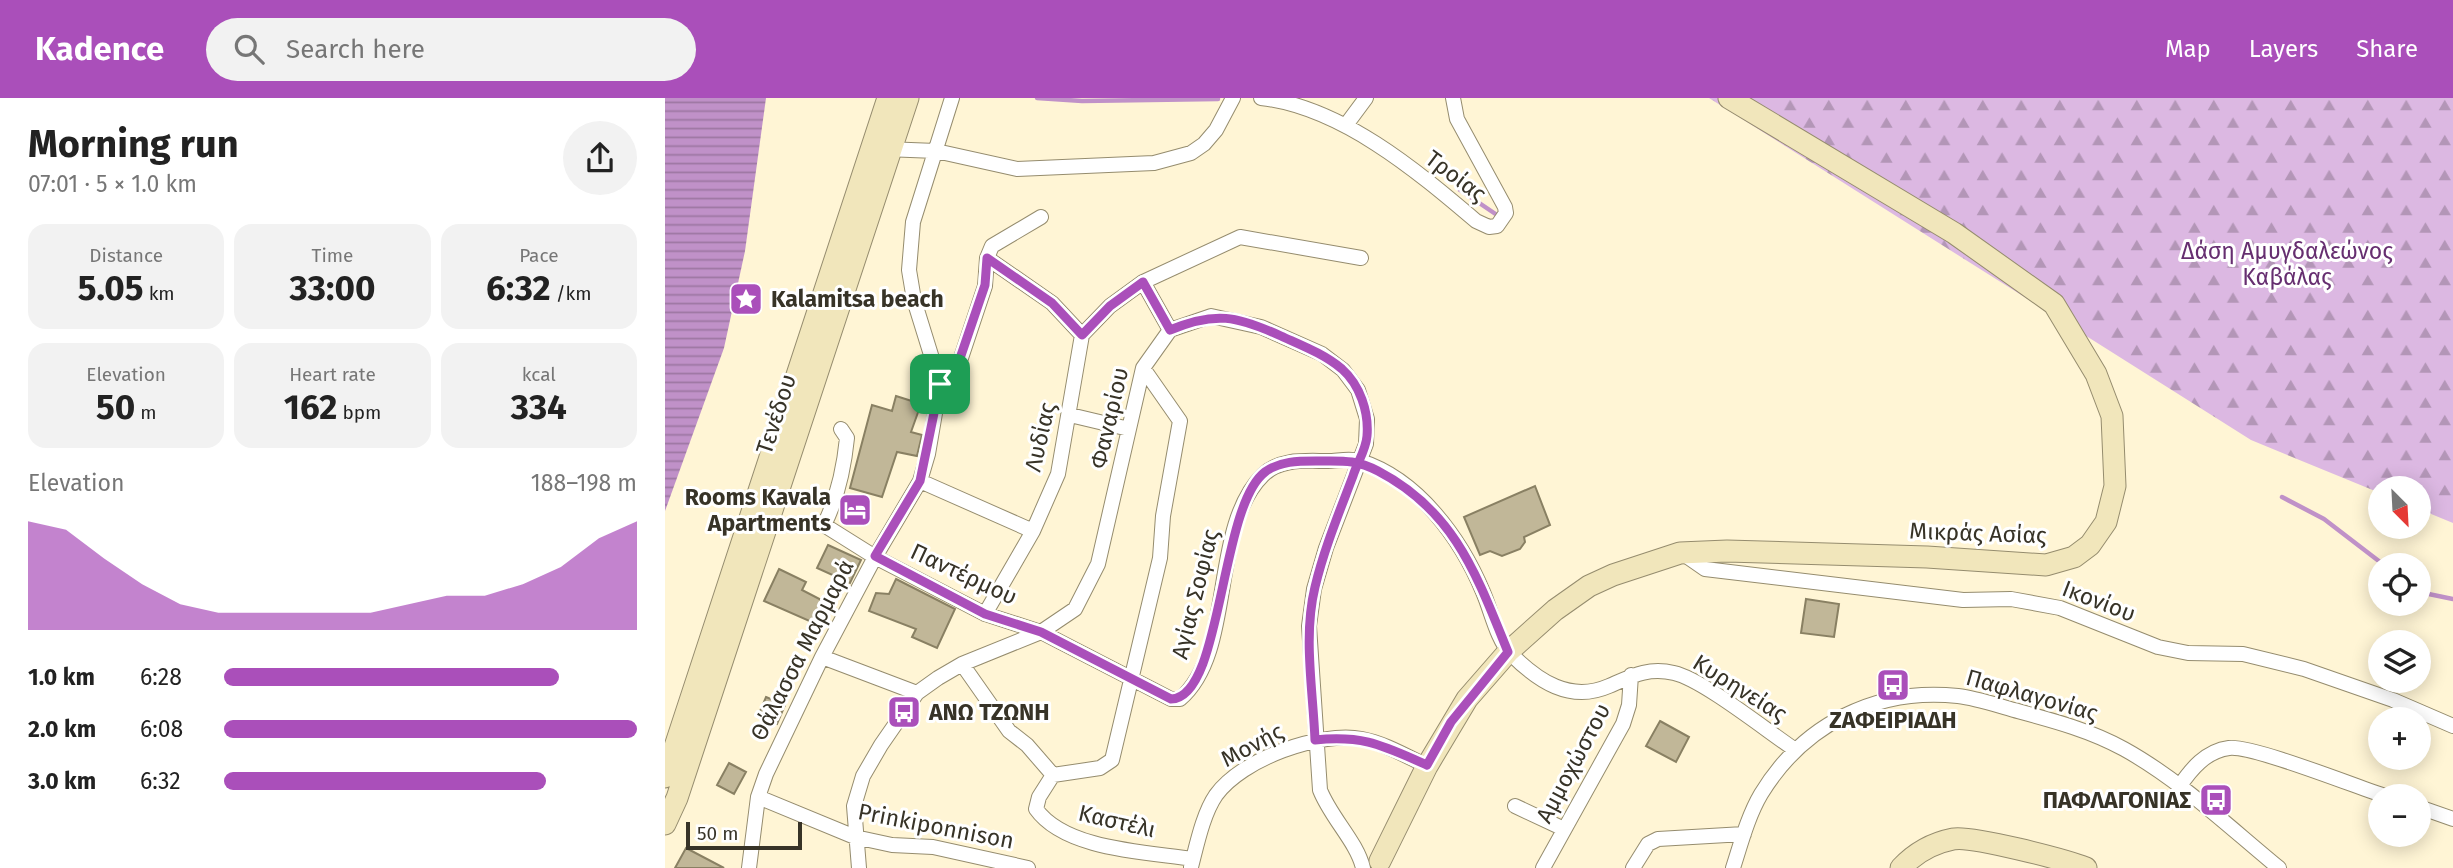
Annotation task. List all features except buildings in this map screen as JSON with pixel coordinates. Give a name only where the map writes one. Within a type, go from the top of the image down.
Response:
[{"type":"street","name":"Τενέδου","points":[[665,824],[681,785],[882,148],[888,98]]},
{"type":"street","name":"Τενέδου","points":[[665,777],[882,148],[908,98]]},
{"type":"street","name":"Θάλασσα Μαρμαρά","points":[[749,868],[758,797],[766,774],[822,657],[875,556],[920,481],[940,384],[914,300],[909,270],[912,222],[952,98]]},
{"type":"street","points":[[882,148],[936,151],[1017,169],[1154,163],[1191,153],[1205,144],[1216,130],[1233,98]]},
{"type":"street","name":"Τροίας","points":[[1261,98],[1305,107],[1346,125],[1476,221],[1489,227],[1497,226],[1506,213],[1505,207],[1457,119],[1453,98]]},
{"type":"street","points":[[1346,125],[1366,98]]},
{"type":"street","name":"Μικράς Ασίας","points":[[1380,866],[1392,844],[1396,827],[1451,722],[1508,652],[1555,610],[1589,586],[1641,564],[1680,552],[1798,552],[2046,565],[2074,557],[2099,535],[2106,522],[2115,486],[2112,416],[2096,374],[2054,304],[1954,233],[1729,98]]},
{"type":"street","points":[[940,384],[955,373],[985,285],[987,258],[992,246],[1041,218]]},
{"type":"street","points":[[987,258],[1052,303],[1082,335],[1110,306],[1143,282],[1240,237],[1360,258]]},
{"type":"street","points":[[1143,282],[1170,330],[1211,316],[1261,327],[1322,354],[1343,370],[1359,390],[1367,434],[1327,548],[1312,601],[1309,626],[1320,790],[1329,813],[1344,834],[1380,866]]},
{"type":"street","name":"Φαναρίου","points":[[859,868],[854,806],[863,776],[917,693],[962,664],[1041,632],[1075,609],[1098,564],[1143,368],[1170,330]]},
{"type":"street","name":"Λυδίας","points":[[985,614],[1033,531],[1058,474],[1082,335]]},
{"type":"street","points":[[1132,678],[1160,558],[1163,516],[1180,421],[1143,368]]},
{"type":"street","points":[[1070,415],[1129,429]]},
{"type":"street","name":"Παντέρμου","points":[[841,429],[847,438],[846,451],[833,507],[824,525],[875,556],[985,614],[1041,632],[1171,699],[1180,699]]},
{"type":"street","points":[[1358,461],[1400,484],[1449,527],[1464,550],[1508,652]]},
{"type":"street","name":"Αγίας Σοφίας","points":[[1180,699],[1191,689],[1206,656],[1234,533],[1247,494],[1264,473],[1281,463],[1358,461]]},
{"type":"street","points":[[920,481],[1033,531]]},
{"type":"street","name":"Ικονίου","points":[[1680,552],[1705,569],[1963,600],[2011,599],[2060,608],[2158,647],[2188,653],[2243,654],[2304,669],[2393,700],[2453,726]]},
{"type":"street","name":"Κυρηνείας","points":[[1508,652],[1539,679],[1560,691],[1587,692],[1606,688],[1631,675],[1653,669],[1678,673],[1794,750]]},
{"type":"street","points":[[822,657],[917,693]]},
{"type":"street","points":[[962,664],[1009,731],[1027,745],[1053,775]]},
{"type":"street","name":"Αμμοχώστου","points":[[1543,868],[1623,724],[1629,705],[1631,675]]},
{"type":"street","name":"Καστέλι","points":[[1132,678],[1112,760],[1100,768],[1053,775],[1039,797],[1036,809],[1058,830],[1110,847],[1192,863]]},
{"type":"street","name":"Παφλαγονίας","points":[[1733,868],[1760,797],[1794,750],[1830,722],[1895,697],[1959,695],[2074,727],[2122,747],[2179,787],[2279,868]]},
{"type":"street","name":"Μονής","points":[[1192,863],[1211,807],[1228,780],[1269,757],[1315,740],[1347,737],[1365,740],[1427,765]]},
{"type":"street","points":[[2179,787],[2195,764],[2229,748],[2255,752],[2368,790]]},
{"type":"street","name":"Prinkiponnison","points":[[758,797],[855,837],[892,845],[933,847],[1028,868]]},
{"type":"street","points":[[1515,806],[1564,829]]},
{"type":"street","points":[[2431,811],[2453,819]]},
{"type":"street","points":[[1633,868],[1648,844],[1658,839],[1744,834]]},
{"type":"street","points":[[1901,868],[1927,848],[1955,838],[2038,854],[2086,868]]},
{"type":"green space","name":"Δάση Αμυγδαλεώνος Καβάλας","points":[[1709,98],[2453,98],[2453,523],[2431,514],[2431,476],[2368,476],[2368,488],[2251,440]]},
{"type":"shaded area","points":[[665,98],[766,98],[745,251],[724,348],[665,511]]},
{"type":"waterway","points":[[1037,98],[1082,101],[1218,99]]},
{"type":"waterway","points":[[1460,190],[1497,215]]},
{"type":"waterway","points":[[2282,497],[2324,519],[2368,553]]},
{"type":"waterway","points":[[2431,594],[2453,599]]},
{"type":"place","name":"Kalamitsa beach","points":[[746,299]]},
{"type":"place","name":"Rooms Kavala Apartments","points":[[855,510]]},
{"type":"place","name":"ΖΑΦΕΙΡΙΑΔΗ","points":[[1893,685]]},
{"type":"place","name":"ΑΝΩ ΤΖΩΝΗ","points":[[904,712]]},
{"type":"place","name":"ΠΑΦΛΑΓΟΝΙΑΣ","points":[[2216,800]]},
{"type":"route","points":[[940,384],[928,454],[920,481],[875,556],[985,614],[1041,632],[1171,699],[1180,699],[1191,689],[1206,656],[1234,533],[1247,494],[1264,473],[1281,463],[1358,461],[1390,477],[1430,508],[1449,527],[1464,550],[1483,590],[1508,652],[1467,699],[1427,765],[1365,740],[1347,737],[1315,740],[1309,626],[1314,589],[1358,461],[1366,444],[1367,434],[1367,419],[1359,390],[1343,370],[1322,354],[1261,327],[1211,316],[1170,330],[1143,282],[1110,306],[1082,335],[1052,303],[987,258],[985,285],[955,373],[940,384]]}]
